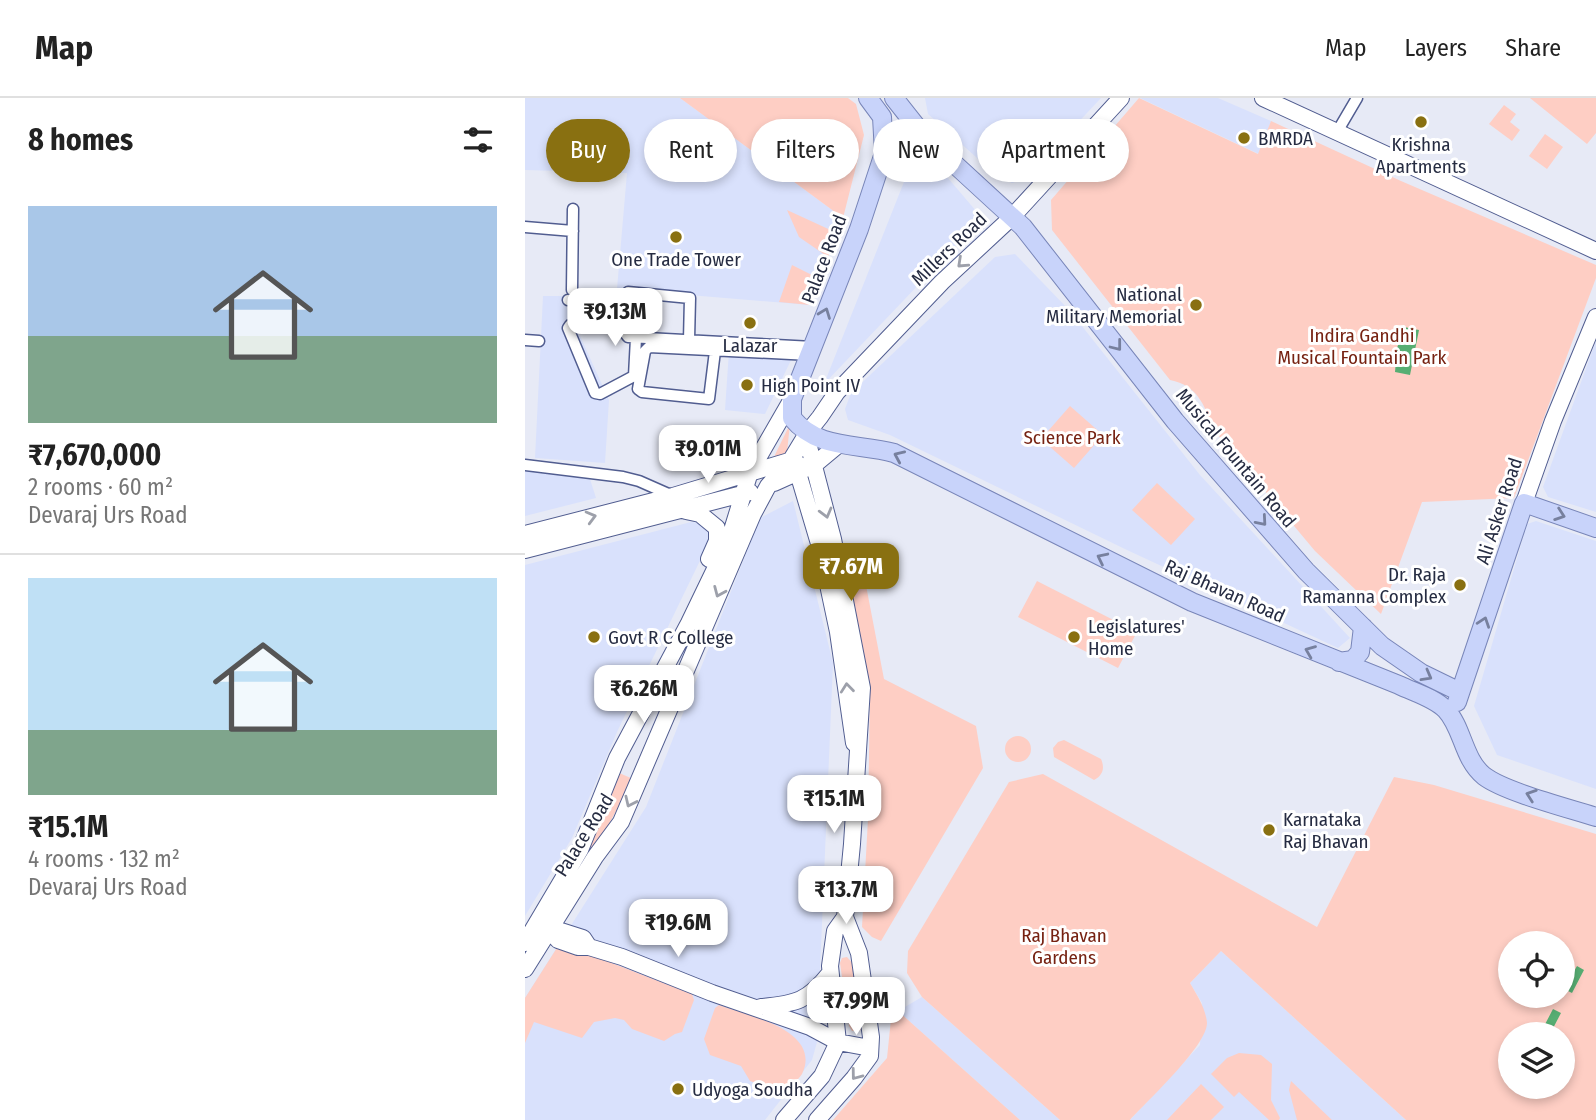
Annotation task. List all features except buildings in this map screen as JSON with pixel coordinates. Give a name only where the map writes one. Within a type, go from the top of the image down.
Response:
[{"type":"main road","name":"Musical Fountain Road","points":[[894,98],[911,119]]},
{"type":"main road","name":"Palace Road","points":[[873,100],[882,119]]},
{"type":"main road","name":"Musical Fountain Road","points":[[963,172],[1012,217],[1183,430],[1306,571],[1382,646],[1421,673],[1459,692]]},
{"type":"main road","name":"Palace Road","points":[[792,399],[859,229],[874,182]]},
{"type":"main road","points":[[792,399],[792,418],[799,427],[803,451],[838,445]]},
{"type":"main road","name":"Raj Bhavan Road","points":[[838,445],[894,453],[1192,602],[1431,700],[1447,711],[1471,761],[1484,776],[1506,787],[1596,817]]},
{"type":"main road","points":[[1524,503],[1596,528]]},
{"type":"main road","name":"Ali Asker Road","points":[[1454,722],[1459,692],[1524,503]]},
{"type":"main road","points":[[1339,662],[1353,660],[1360,652],[1363,627]]},
{"type":"street","name":"Millers Road","points":[[803,451],[820,417],[837,392],[942,282],[1012,217],[1121,98]]},
{"type":"street","points":[[1263,98],[1596,251]]},
{"type":"street","points":[[1337,132],[1357,98]]},
{"type":"street","points":[[573,209],[570,295],[625,295],[630,292],[690,298],[688,340]]},
{"type":"street","points":[[525,227],[573,231]]},
{"type":"street","points":[[625,295],[626,336],[811,351]]},
{"type":"street","name":"Ali Asker Road","points":[[1524,503],[1553,421],[1596,317]]},
{"type":"street","points":[[625,320],[571,325],[568,328],[595,393],[600,394],[634,376],[636,338]]},
{"type":"street","points":[[525,340],[539,341]]},
{"type":"street","points":[[715,351],[709,399],[642,392],[638,388],[646,348],[811,351]]},
{"type":"street","name":"Palace Road","points":[[525,969],[580,850],[613,768],[729,540],[750,472],[792,399]]},
{"type":"street","points":[[814,465],[838,445]]},
{"type":"street","points":[[803,451],[814,465],[833,539],[862,688],[845,916],[859,953],[871,1037],[870,1056],[855,1078],[817,1120]]},
{"type":"street","points":[[525,534],[673,496],[750,472],[803,451]]},
{"type":"street","points":[[525,550],[682,511],[768,486],[803,451]]},
{"type":"street","points":[[803,451],[838,632],[856,756]]},
{"type":"street","points":[[525,465],[623,477],[673,496]]},
{"type":"street","name":"Palace Road","points":[[539,935],[621,822],[753,514],[768,486]]},
{"type":"street","name":"Palace Road","points":[[682,511],[700,514],[717,528],[717,541],[683,619],[683,633]]},
{"type":"street","points":[[648,701],[669,711]]},
{"type":"street","points":[[784,1120],[822,1076],[838,1042],[830,973],[831,955],[835,931],[845,916]]},
{"type":"street","points":[[539,935],[558,930],[583,939],[589,947],[810,1027],[838,1042],[870,1048]]},
{"type":"street","points":[[831,955],[848,944],[859,953]]},
{"type":"street","points":[[755,1008],[789,1004],[815,991],[830,973]]},
{"type":"shaded area","points":[[525,98],[680,98],[709,119],[644,119],[644,182],[737,182],[737,140],[751,150],[751,182],[794,182],[843,218],[810,305],[617,289],[626,182],[630,182],[630,119],[546,119],[546,171],[525,170]]},
{"type":"shaded area","points":[[925,98],[1101,98],[1081,119],[977,119],[977,158],[963,145],[963,119],[934,119],[928,114]]},
{"type":"shaded area","name":"BMRDA","points":[[1140,98],[1218,98],[1271,121],[1259,154]]},
{"type":"shaded area","points":[[904,182],[951,182],[982,218],[824,384]]},
{"type":"shaded area","points":[[1015,254],[1070,311],[1200,475],[1350,638],[1338,648],[890,435],[848,420],[845,409],[851,393],[995,257]]},
{"type":"shaded area","points":[[543,296],[562,296],[609,400],[605,463],[535,458]]},
{"type":"shaded area","points":[[1404,327],[1419,330],[1410,375],[1395,372],[1397,348]]},
{"type":"shaded area","points":[[1596,341],[1596,512],[1548,497],[1543,487]]},
{"type":"shaded area","points":[[729,351],[794,354],[765,414],[725,410]]},
{"type":"shaded area","points":[[525,470],[590,479],[596,498],[525,516]]},
{"type":"shaded area","points":[[793,501],[833,663],[817,1042],[812,1060],[765,1120],[525,1120],[525,998],[646,807],[760,518]]},
{"type":"shaded area","points":[[1536,521],[1596,541],[1596,789],[1497,755],[1474,706],[1527,524]]},
{"type":"shaded area","name":"Govt R C College","points":[[691,522],[700,523],[708,529],[710,540],[617,732],[572,838],[525,916],[525,565]]},
{"type":"shaded area","points":[[1221,951],[1406,1120],[1130,1120],[1200,1045],[1202,1003],[1190,983]]},
{"type":"shaded area","points":[[1577,966],[1584,970],[1575,987]]},
{"type":"shaded area","points":[[922,997],[1060,1120],[1020,1120],[898,1011]]},
{"type":"shaded area","points":[[1553,1009],[1561,1013],[1556,1022],[1546,1022]]},
{"type":"green space","points":[[680,98],[848,98],[856,104],[864,135],[859,155],[859,119],[751,119],[751,150],[737,140],[737,119],[709,119]]},
{"type":"green space","name":"Indira Gandhi Musical Fountain Park","points":[[1139,98],[1258,154],[1271,121],[1401,181],[1596,265],[1596,278],[1514,498],[1422,502],[1381,614],[1315,551],[1213,429],[1199,397],[1187,387],[1170,380],[1052,230],[1051,200],[1067,182],[1129,182],[1129,119],[1121,119]]},
{"type":"green space","points":[[1530,98],[1596,98],[1596,133],[1587,144]]},
{"type":"green space","points":[[1504,105],[1516,114],[1510,122],[1520,130],[1512,141],[1489,124]]},
{"type":"green space","points":[[1545,134],[1563,147],[1547,169],[1529,156]]},
{"type":"green space","points":[[794,182],[852,182],[843,218]]},
{"type":"green space","points":[[787,210],[837,233],[828,257],[799,237]]},
{"type":"green space","points":[[792,265],[820,279],[810,305],[779,302]]},
{"type":"green space","name":"Science Park","points":[[1070,406],[1103,435],[1074,468],[1041,439]]},
{"type":"green space","points":[[790,424],[787,452],[770,465]]},
{"type":"green space","name":"Science Park","points":[[1157,483],[1195,519],[1171,545],[1132,510]]},
{"type":"green space","points":[[845,564],[864,575],[884,679],[976,726],[983,768],[881,941],[872,937],[862,927],[868,819],[870,693]]},
{"type":"green space","points":[[1037,581],[1137,632],[1118,668],[1018,617]]},
{"type":"green space","points":[[1018,736],[1027,740],[1031,749],[1027,758],[1018,762],[1009,758],[1005,749],[1009,740]]},
{"type":"green space","points":[[1064,740],[1101,759],[1101,774],[1094,780],[1054,757],[1053,748]]},
{"type":"green space","points":[[617,772],[633,779],[609,824],[586,855]]},
{"type":"green space","name":"Raj Bhavan Gardens","points":[[1043,774],[1317,927],[1394,777],[1434,785],[1596,834],[1596,1120],[1406,1120],[1221,951],[1190,983],[1205,1013],[1207,1023],[1204,1033],[1187,1059],[1162,1087],[1130,1120],[1060,1120],[922,997],[907,973],[908,951],[1009,782]]},
{"type":"green space","points":[[560,943],[692,994],[694,1000],[682,1032],[664,1041],[632,1029],[624,1020],[615,1018],[594,1022],[582,1038],[534,1022],[525,1043],[525,998]]},
{"type":"green space","points":[[847,957],[854,965],[862,1028],[859,1031],[852,1031],[849,1026],[840,963],[842,958]]},
{"type":"green space","points":[[719,1005],[763,1020],[792,1035],[802,1046],[806,1059],[798,1079],[781,1093],[750,1081],[741,1066],[710,1055],[704,1039],[715,1008]]},
{"type":"green space","points":[[898,1011],[1020,1120],[833,1120],[887,1058],[891,1019]]},
{"type":"green space","points":[[1239,1053],[1261,1055],[1272,1064],[1271,1100],[1279,1120],[1269,1120],[1239,1092],[1234,1097],[1211,1074],[1227,1058]]},
{"type":"green space","points":[[1291,1081],[1332,1120],[1297,1120],[1289,1090]]},
{"type":"green space","points":[[1201,1084],[1224,1107],[1211,1120],[1167,1120]]},
{"type":"place","name":"Krishna Apartments","points":[[1421,122]]},
{"type":"place","name":"BMRDA","points":[[1244,138]]},
{"type":"place","name":"One Trade Tower","points":[[676,237]]},
{"type":"place","name":"National Military Memorial","points":[[1196,305]]},
{"type":"place","name":"Lalazar","points":[[750,323]]},
{"type":"place","name":"High Point IV","points":[[747,385]]},
{"type":"place","name":"Dr. Raja Ramanna Complex","points":[[1460,585]]},
{"type":"place","name":"Govt R C College","points":[[594,637]]},
{"type":"place","name":"Legislatures' Home","points":[[1074,637]]},
{"type":"place","name":"Karnataka Raj Bhavan","points":[[1269,830]]},
{"type":"place","name":"Udyoga Soudha","points":[[678,1089]]}]
